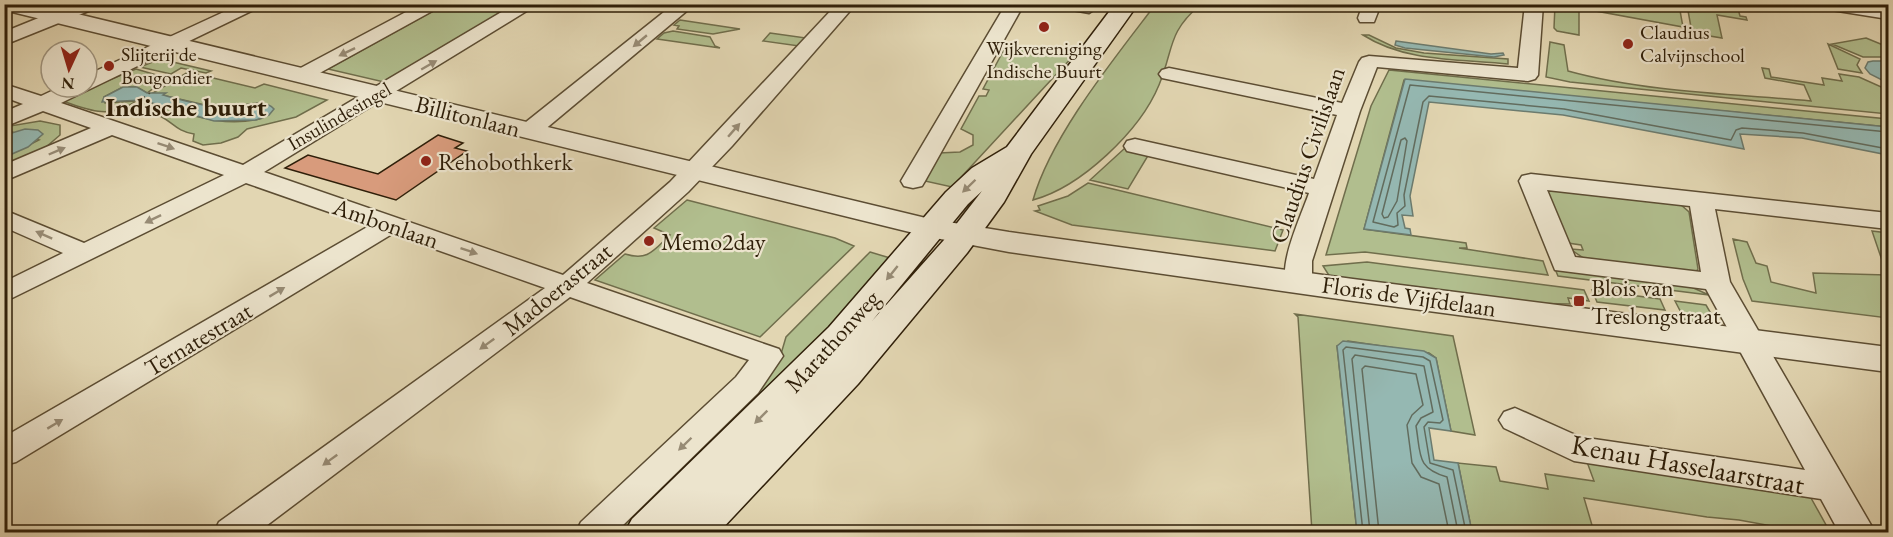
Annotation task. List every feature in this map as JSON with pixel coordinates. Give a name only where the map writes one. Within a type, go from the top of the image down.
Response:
[{"type":"street","name":"Billitonlaan","points":[[6,4],[930,228]]},
{"type":"street","points":[[4,39],[90,4]]},
{"type":"street","points":[[99,78],[256,4]]},
{"type":"street","points":[[300,76],[436,4]]},
{"type":"street","name":"Insulindesingel","points":[[4,292],[243,174],[529,4]]},
{"type":"street","points":[[529,130],[686,4]]},
{"type":"street","name":"Madoerastraat","points":[[232,532],[568,285],[673,192],[724,141],[847,4]]},
{"type":"street","points":[[913,181],[1016,4]]},
{"type":"street","points":[[1067,4],[1089,7]]},
{"type":"street","name":"Marathonweg","points":[[692,532],[855,366],[967,235],[1005,180],[1017,153],[1127,4]]},
{"type":"street","name":"Claudius Civilislaan","points":[[1298,281],[1299,261],[1349,111],[1369,62],[1380,61],[1528,75],[1534,4]]},
{"type":"street","points":[[1825,4],[1888,14]]},
{"type":"street","points":[[1169,74],[1349,111]]},
{"type":"street","name":"Ambonlaan","points":[[4,90],[768,356],[747,385],[594,532]]},
{"type":"street","points":[[4,120],[51,99]]},
{"type":"street","points":[[4,174],[110,128]]},
{"type":"street","points":[[1135,146],[1324,189]]},
{"type":"street","name":"Marathonweg","points":[[647,532],[842,335],[930,228],[982,174],[1017,153]]},
{"type":"street","points":[[1716,282],[1564,264],[1531,181],[1888,221]]},
{"type":"street","points":[[1701,200],[1716,282],[1857,532]]},
{"type":"street","points":[[4,217],[84,252]]},
{"type":"street","name":"Ternatestraat","points":[[4,453],[391,224]]},
{"type":"street","name":"Floris de Vijfdelaan","points":[[930,228],[1298,281],[1888,360]]},
{"type":"street","name":"Kenau Hasselaarstraat","points":[[1515,420],[1574,449],[1831,487]]},
{"type":"green space","points":[[444,5],[522,5],[384,82],[328,69]]},
{"type":"green space","points":[[1155,5],[1200,5],[1189,15],[1176,33],[1164,72],[1150,103],[1123,138],[1089,170],[1070,183],[1033,200],[1042,175],[1069,124]]},
{"type":"green space","points":[[1555,5],[1679,5],[1683,27],[1579,8],[1579,35],[1557,31],[1554,28]]},
{"type":"green space","points":[[1687,5],[1737,5],[1740,16],[1746,17],[1747,20],[1717,15],[1722,38],[1692,33]]},
{"type":"green space","points":[[680,20],[740,29],[713,34],[677,29],[679,26],[674,25]]},
{"type":"green space","points":[[673,31],[710,37],[715,46],[720,48],[657,39],[664,33]]},
{"type":"green space","points":[[770,33],[806,38],[799,46],[763,41]]},
{"type":"green space","points":[[1363,35],[1369,35],[1396,48],[1424,53],[1508,59],[1508,64],[1414,55],[1379,44]]},
{"type":"green space","points":[[1866,38],[1888,47],[1888,57],[1863,57],[1832,44]]},
{"type":"green space","points":[[1550,42],[1564,45],[1568,71],[1657,88],[1811,101],[1804,85],[1765,78],[1762,68],[1769,69],[1771,77],[1824,85],[1822,78],[1842,81],[1839,74],[1859,77],[1888,90],[1888,114],[1570,82],[1546,77]]},
{"type":"green space","points":[[1007,44],[1076,53],[952,187],[925,181],[939,153],[960,152],[973,145],[973,135],[961,129],[979,96],[986,96],[989,90],[983,89]]},
{"type":"green space","points":[[1828,44],[1860,59],[1857,65],[1862,73],[1838,69]]},
{"type":"green space","points":[[160,59],[211,71],[206,73],[181,68],[171,74],[140,67]]},
{"type":"green space","points":[[136,69],[167,78],[147,93],[137,87],[123,87],[104,97],[105,103],[136,101],[126,107],[108,112],[89,110],[60,100],[99,99],[99,84]]},
{"type":"green space","points":[[1389,70],[1888,119],[1888,127],[1404,80],[1364,229],[1466,243],[1467,248],[1459,248],[1543,261],[1548,275],[1365,252],[1326,255],[1371,106]]},
{"type":"green space","points":[[188,72],[255,88],[264,84],[327,100],[296,117],[247,129],[238,137],[221,143],[203,145],[193,141],[194,134],[179,129],[160,116],[132,108],[142,101],[217,121],[232,122],[263,118],[258,103],[218,108],[153,93]]},
{"type":"green space","points":[[40,121],[60,125],[60,135],[46,147],[5,165],[5,157],[39,140],[12,132],[5,135],[4,127]]},
{"type":"green space","points":[[1125,148],[1149,154],[1128,189],[1090,180]]},
{"type":"green space","points":[[1088,183],[1283,230],[1275,251],[1072,225],[1035,211],[1040,210],[1038,206],[1068,196]]},
{"type":"green space","points":[[1550,189],[1680,204],[1689,212],[1698,269],[1696,272],[1585,259],[1570,249],[1583,250],[1581,245],[1568,243],[1547,193]]},
{"type":"green space","points":[[687,200],[835,238],[854,246],[760,337],[595,280],[625,254],[639,256],[654,250],[670,235],[654,228]]},
{"type":"green space","points":[[1872,231],[1888,233],[1888,318],[1752,301],[1743,279],[1733,239],[1747,242],[1756,263],[1767,266],[1771,282],[1816,293],[1813,273],[1887,275]]},
{"type":"green space","points":[[870,252],[890,258],[801,358],[628,532],[606,532],[771,370],[781,354],[786,337]]},
{"type":"green space","points":[[1367,262],[1584,290],[1589,301],[1568,298],[1570,304],[1523,303],[1330,277],[1323,266]]},
{"type":"green space","points":[[1555,269],[1687,285],[1709,295],[1558,276]]},
{"type":"green space","points":[[1592,290],[1660,299],[1665,310],[1597,302]]},
{"type":"green space","points":[[1675,301],[1706,305],[1713,317],[1705,323],[1707,326],[1687,324]]},
{"type":"green space","points":[[1295,314],[1453,336],[1475,435],[1451,431],[1436,358],[1429,353],[1348,341],[1337,346],[1357,532],[1312,532],[1298,317]]},
{"type":"green space","points":[[1587,462],[1799,494],[1811,498],[1830,532],[1805,532],[1739,520],[1584,498],[1594,532],[1538,532],[1498,526],[1499,532],[1472,532],[1458,463],[1496,467],[1500,481],[1548,489],[1545,474],[1594,481]]},
{"type":"water","points":[[1396,41],[1491,54],[1503,53],[1504,55],[1494,57],[1405,48],[1395,45]]},
{"type":"water","points":[[1888,61],[1888,83],[1870,74],[1865,68],[1868,62]]},
{"type":"water","points":[[1405,79],[1888,127],[1888,155],[1802,138],[1740,134],[1744,149],[1563,115],[1429,102],[1410,196],[1413,216],[1402,215],[1405,228],[1410,229],[1411,235],[1364,229]]},
{"type":"water","points":[[123,87],[137,87],[147,93],[166,93],[163,95],[207,106],[233,107],[260,103],[274,109],[269,115],[256,120],[214,121],[142,100],[102,102],[104,97]]},
{"type":"water","points":[[25,129],[38,130],[43,134],[28,147],[5,157],[5,135]]},
{"type":"water","points":[[1343,341],[1424,351],[1436,358],[1451,431],[1429,428],[1434,460],[1458,463],[1472,532],[1357,532],[1337,346]]},
{"type":"building","name":"Rehobothkerk","points":[[438,135],[463,143],[455,148],[467,151],[396,200],[285,168],[308,155],[378,174]]},
{"type":"ferry route","points":[[140,100],[150,93]]},
{"type":"place","name":"Wijkvereniging Indische Buurt","points":[[1044,27]]},
{"type":"place","name":"Claudius Calvijnschool","points":[[1628,44]]},
{"type":"place","name":"Slijterij de Bougondier","points":[[109,66]]},
{"type":"place","name":"Rehobothkerk","points":[[426,161]]},
{"type":"place","name":"Memo2day","points":[[649,241]]},
{"type":"place","name":"Blois van Treslongstraat","points":[[1579,301]]},
{"type":"district","name":"Indische buurt","points":[[186,107]]}]
